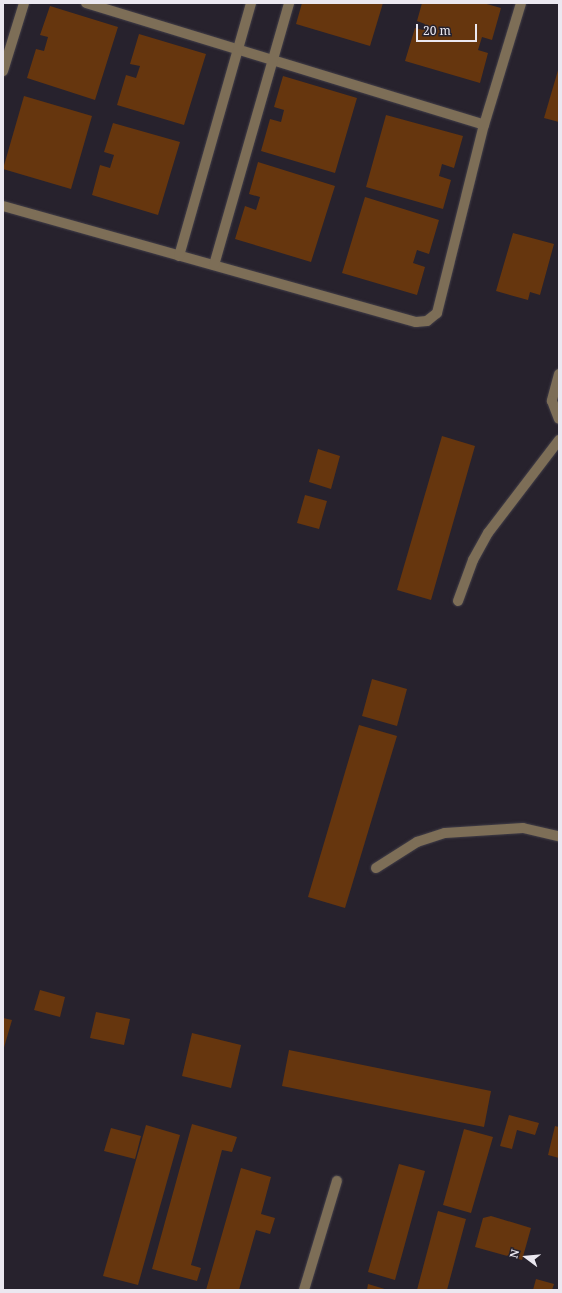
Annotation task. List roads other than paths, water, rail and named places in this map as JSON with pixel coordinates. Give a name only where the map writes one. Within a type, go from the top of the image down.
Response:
[{"type":"street","points":[[3,71],[24,3]]},
{"type":"street","points":[[86,3],[484,125]]},
{"type":"street","points":[[179,256],[251,3]]},
{"type":"street","points":[[214,265],[290,3]]},
{"type":"street","points":[[3,206],[416,322],[427,321],[437,313],[484,125],[521,3]]},
{"type":"street","points":[[559,374],[552,401],[559,418]]},
{"type":"street","points":[[458,601],[473,560],[488,533],[559,440]]},
{"type":"street","points":[[376,868],[417,842],[445,833],[524,828],[559,836]]},
{"type":"street","points":[[304,1290],[337,1182]]}]
